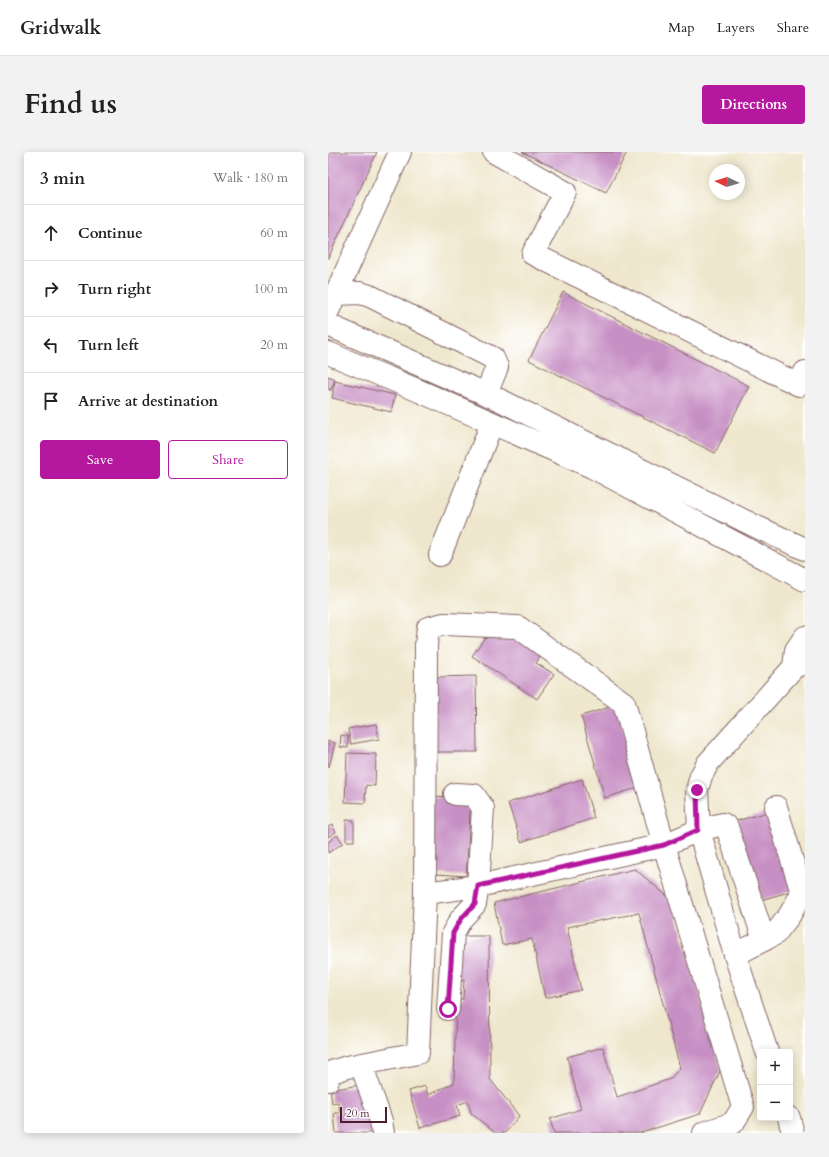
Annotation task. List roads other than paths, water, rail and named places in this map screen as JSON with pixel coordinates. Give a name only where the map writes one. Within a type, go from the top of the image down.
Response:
[{"type":"street","points":[[332,303],[400,152]]},
{"type":"street","points":[[494,152],[565,192],[533,254],[799,385],[805,372]]},
{"type":"street","points":[[332,303],[360,293],[370,296],[493,358],[497,367],[486,394]]},
{"type":"street","points":[[328,325],[486,394],[759,528],[805,549]]},
{"type":"street","points":[[328,353],[492,423],[592,468],[805,580]]},
{"type":"street","points":[[440,555],[492,423]]},
{"type":"street","points":[[328,1080],[332,1072],[347,1066],[418,1053],[425,893],[426,645],[428,628],[444,624],[518,626],[624,703],[664,845],[743,1107],[733,1123],[704,1133]]},
{"type":"street","points":[[766,1049],[735,955],[698,830],[697,790],[700,776],[708,763],[799,665],[796,650],[805,637]]},
{"type":"street","points":[[448,1009],[453,933],[461,919],[475,904],[478,886],[483,808],[474,795],[455,794]]},
{"type":"street","points":[[735,955],[775,934],[789,916],[804,890],[776,807]]},
{"type":"street","points":[[425,893],[478,886],[664,845],[698,830],[723,824],[727,827],[764,940]]},
{"type":"street","points":[[361,1064],[384,1133]]},
{"type":"street","points":[[789,1121],[794,1133]]}]
